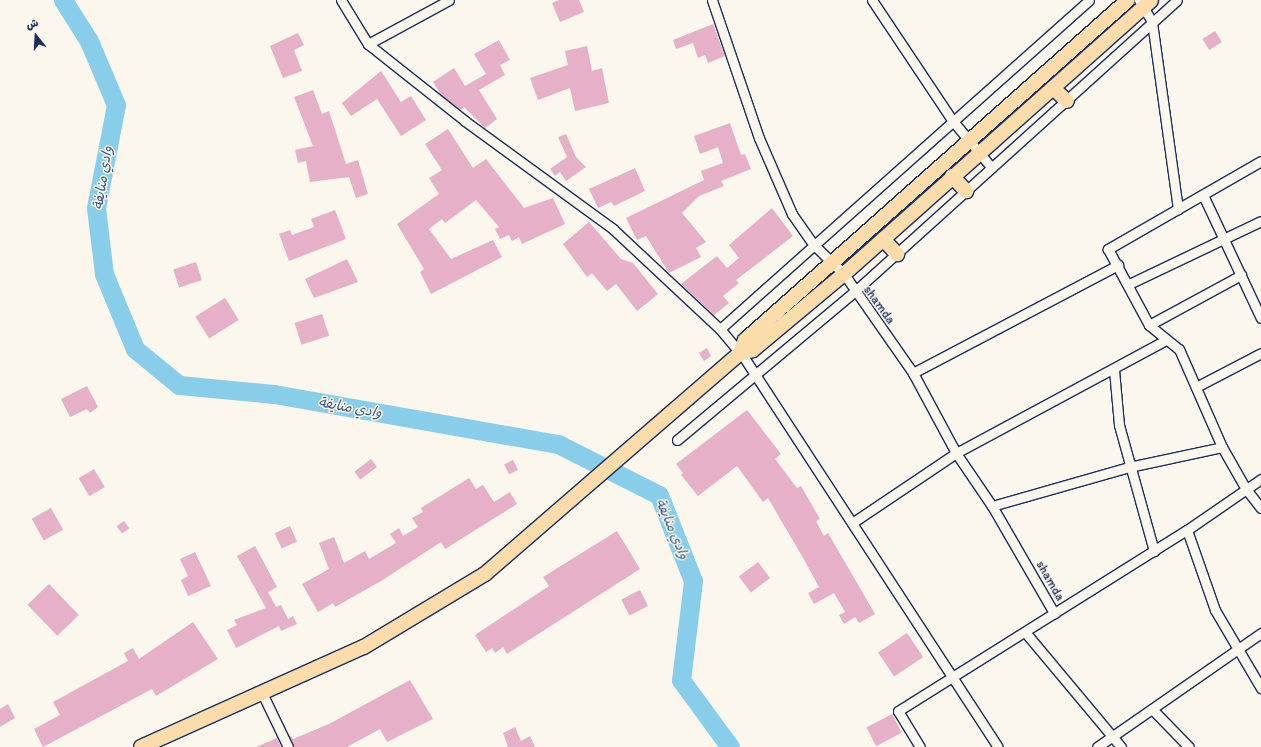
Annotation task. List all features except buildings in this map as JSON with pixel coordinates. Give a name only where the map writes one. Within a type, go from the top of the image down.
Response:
[{"type":"main road","points":[[141,747],[161,743],[364,647],[439,605],[485,574],[580,489],[740,353],[753,350],[844,274],[952,176],[974,148],[1128,0]]},
{"type":"main road","points":[[740,353],[745,340],[834,263],[974,148],[1053,88],[1144,2]]},
{"type":"main road","points":[[1053,88],[1067,101]]},
{"type":"main road","points":[[952,176],[966,191]]},
{"type":"main road","points":[[883,239],[897,254]]},
{"type":"street","points":[[341,0],[368,44],[465,121],[614,229],[720,329],[740,353],[756,377],[951,678],[998,747]]},
{"type":"street","points":[[368,44],[449,0]]},
{"type":"street","name":"shamda","points":[[712,0],[759,138],[792,214],[814,245],[844,274],[854,292],[913,373],[956,452],[992,506],[1054,613]]},
{"type":"street","points":[[872,0],[952,120],[992,168]]},
{"type":"street","points":[[720,329],[952,120],[1089,0]]},
{"type":"street","points":[[677,440],[756,377],[854,292],[1177,0]]},
{"type":"street","points":[[1144,2],[1152,22],[1178,209]]},
{"type":"street","points":[[1261,162],[1108,249],[1129,284],[1148,325],[1179,349],[1222,447],[1246,489],[1261,508]]},
{"type":"street","points":[[1203,195],[1261,318]]},
{"type":"street","points":[[1129,284],[1223,236],[1261,221]]},
{"type":"street","points":[[913,373],[1118,265]]},
{"type":"street","points":[[1148,325],[1241,275]]},
{"type":"street","points":[[852,523],[956,452],[1114,370],[1166,340]]},
{"type":"street","points":[[1196,387],[1261,353]]},
{"type":"street","points":[[1114,370],[1119,425],[1129,467],[1154,551]]},
{"type":"street","points":[[992,506],[1129,467],[1222,447]]},
{"type":"street","points":[[920,747],[898,711],[1187,530],[1261,480]]},
{"type":"street","points":[[1187,530],[1215,610],[1261,688]]},
{"type":"street","points":[[1025,632],[1121,747]]},
{"type":"street","points":[[1097,747],[1261,633]]},
{"type":"street","points":[[263,695],[288,747]]},
{"type":"street","points":[[1152,709],[1189,747]]},
{"type":"waterway","name":"وادي منايفة","points":[[63,0],[89,41],[116,105],[96,208],[104,274],[135,349],[179,385],[274,394],[558,444],[659,495],[693,581],[681,680],[730,747]]}]
